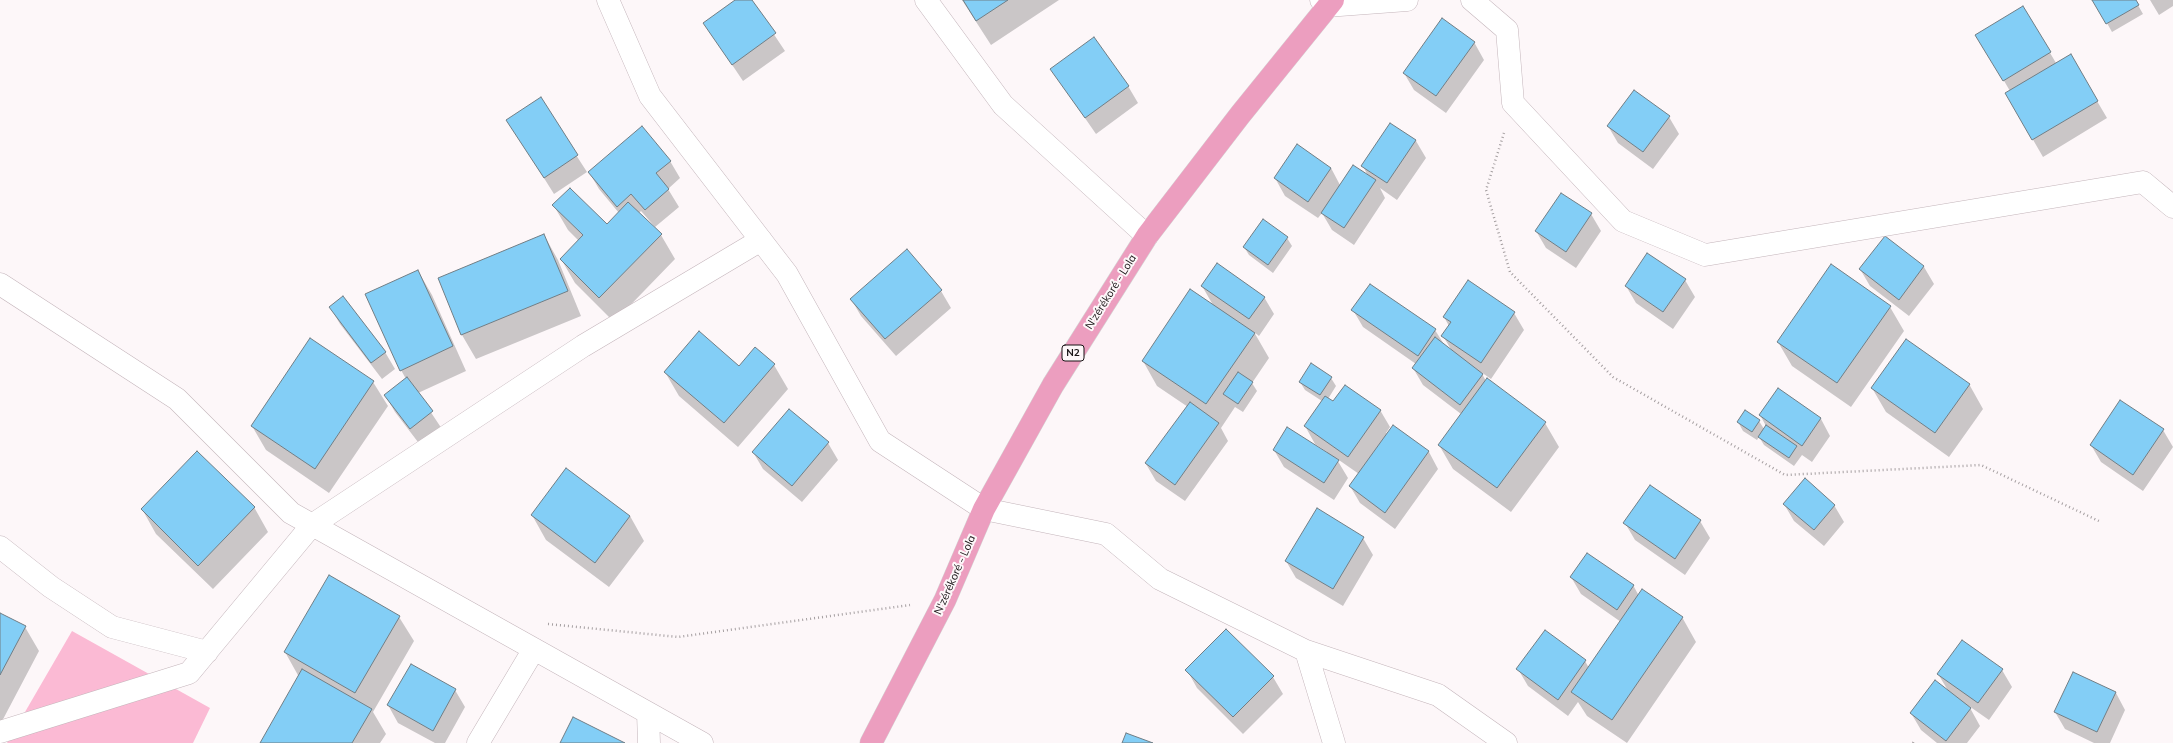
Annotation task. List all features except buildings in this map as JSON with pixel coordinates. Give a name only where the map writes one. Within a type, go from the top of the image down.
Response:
[{"type":"highway","name":"N'zérékoré - Lola","points":[[871,743],[945,600],[984,509],[1053,385],[1147,236],[1327,2]]},
{"type":"street","points":[[608,0],[650,96],[787,274],[880,441],[984,509],[1106,534],[1160,579],[1306,651],[1438,695],[1506,743]]},
{"type":"street","points":[[926,0],[1003,105],[1147,236]]},
{"type":"street","points":[[1327,2],[1407,0]]},
{"type":"street","points":[[1472,0],[1507,30],[1513,103],[1624,221],[1705,255],[2142,182],[2173,207]]},
{"type":"street","points":[[0,732],[188,673],[312,525],[583,346],[761,240]]},
{"type":"street","points":[[0,284],[177,399],[291,513],[702,743]]},
{"type":"street","points":[[0,547],[51,587],[112,627],[207,652]]},
{"type":"street","points":[[478,743],[534,649]]},
{"type":"street","points":[[1306,651],[1334,743]]},
{"type":"street","points":[[648,713],[649,743]]},
{"type":"path","points":[[1513,103],[1486,190],[1510,272],[1613,377],[1785,475],[1982,465],[2101,522]]},
{"type":"path","points":[[546,624],[678,637],[945,600]]},
{"type":"shaded area","points":[[72,631],[210,708],[193,743],[7,743]]}]
